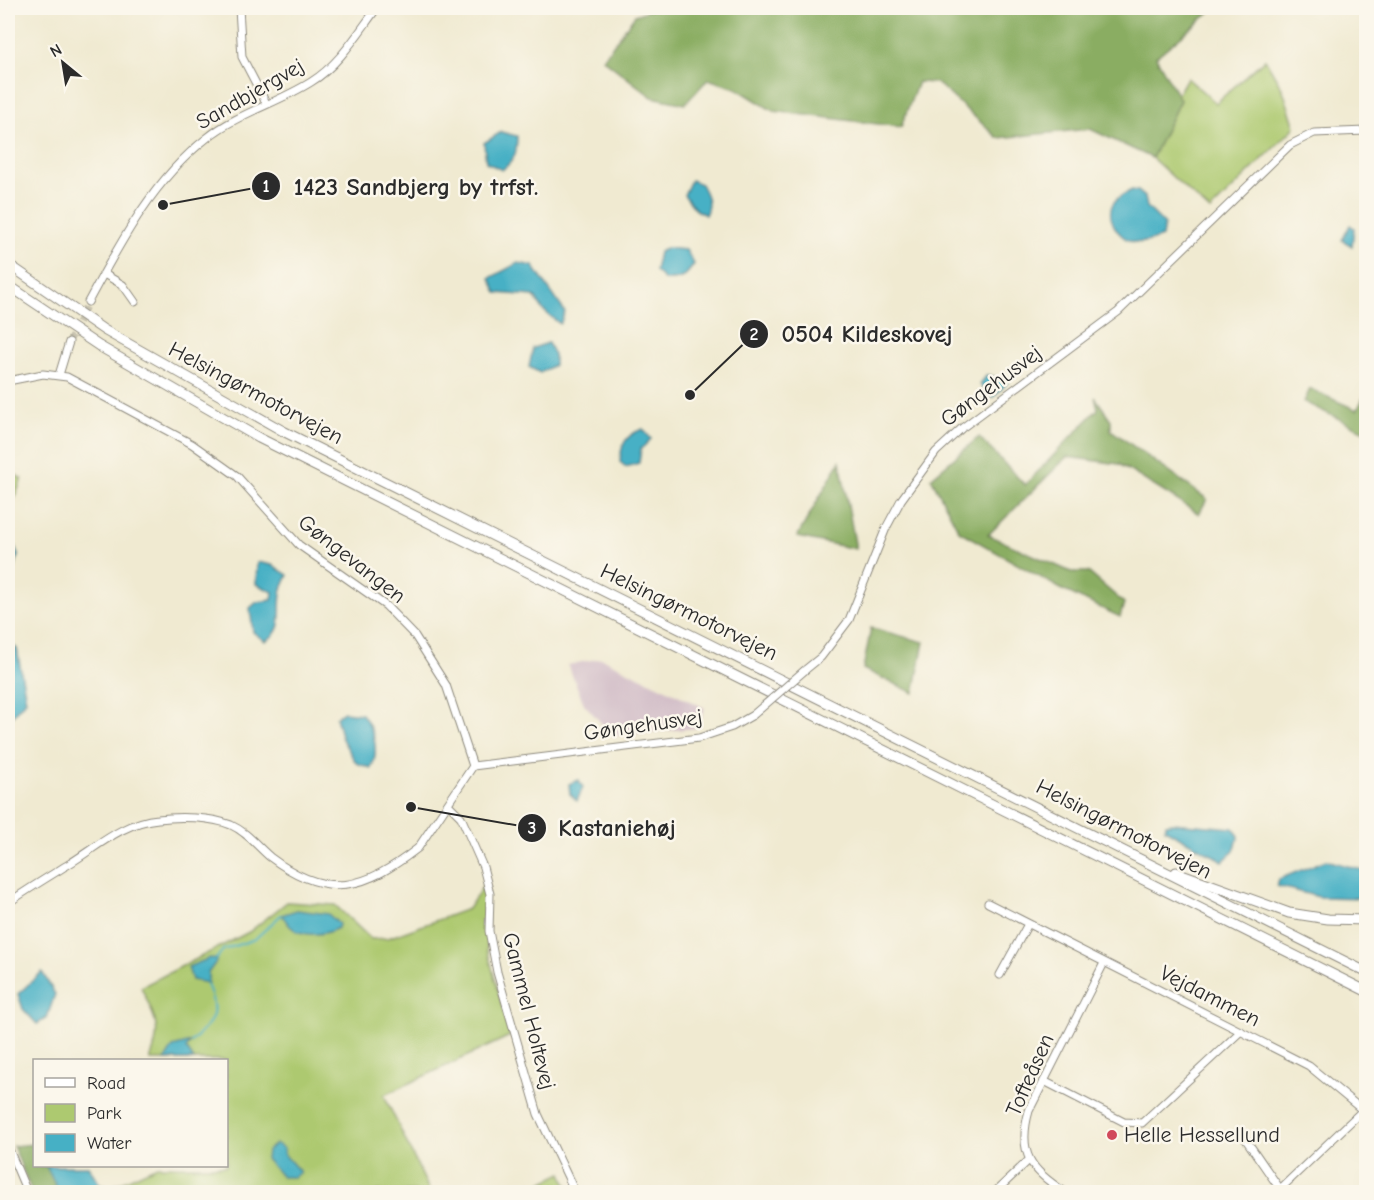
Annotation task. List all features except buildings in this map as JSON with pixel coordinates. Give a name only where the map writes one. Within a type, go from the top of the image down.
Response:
[{"type":"highway","name":"Helsingørmotorvejen","points":[[8,264],[104,330],[283,431],[1154,864],[1179,879],[1366,972]]},
{"type":"highway","name":"Helsingørmotorvejen","points":[[8,285],[108,352],[259,438],[1366,991]]},
{"type":"highway","points":[[1154,864],[1289,914],[1328,919],[1366,920]]},
{"type":"street","points":[[239,8],[242,57],[266,103]]},
{"type":"street","name":"Sandbjergvej","points":[[88,302],[128,231],[170,172],[186,155],[209,136],[266,103],[298,89],[326,71],[377,8]]},
{"type":"street","name":"Gøngehusvej","points":[[473,766],[699,738],[732,727],[753,715],[821,657],[849,620],[886,528],[901,500],[921,470],[948,440],[1118,312],[1290,145],[1314,133],[1366,131]]},
{"type":"street","points":[[104,274],[123,285],[135,302]]},
{"type":"street","points":[[8,381],[43,374],[59,375],[69,342]]},
{"type":"street","name":"Gøngevangen","points":[[59,375],[192,444],[218,460],[254,493],[298,545],[386,606],[415,636],[446,685],[473,766]]},
{"type":"street","points":[[8,903],[116,833],[157,819],[195,819],[230,825],[284,866],[328,884],[339,887],[352,885],[397,862],[418,848],[473,766]]},
{"type":"street","name":"Gammel Holtevej","points":[[449,805],[461,817],[483,867],[490,894],[489,931],[496,972],[538,1114],[575,1192]]},
{"type":"street","name":"Vejdammen","points":[[988,903],[1309,1066],[1365,1111]]},
{"type":"street","points":[[1000,975],[1028,924]]},
{"type":"street","name":"Tofteåsen","points":[[1029,1160],[1024,1129],[1029,1111],[1104,963]]},
{"type":"street","points":[[1044,1081],[1124,1122],[1142,1123],[1152,1117],[1241,1031]]},
{"type":"street","points":[[1240,1131],[1279,1191],[1365,1111]]},
{"type":"street","points":[[8,1147],[27,1192]]},
{"type":"street","points":[[995,1192],[1029,1160],[1045,1180],[1065,1192]]},
{"type":"shaded area","points":[[601,658],[705,708],[697,728],[613,736],[584,704],[568,665]]},
{"type":"green space","points":[[655,8],[947,8],[951,14],[960,8],[1215,8],[1156,57],[1180,100],[1152,158],[1090,129],[998,138],[937,83],[918,82],[901,127],[773,111],[736,88],[708,79],[685,104],[652,97],[603,59],[635,15]]},
{"type":"green space","points":[[1265,59],[1283,90],[1295,127],[1210,211],[1152,158],[1180,100],[1177,95],[1187,78],[1216,103]]},
{"type":"green space","points":[[1310,389],[1357,410],[1366,393],[1366,432],[1304,402]]},
{"type":"green space","points":[[1095,397],[1111,420],[1111,430],[1207,499],[1199,514],[1119,464],[1067,457],[988,535],[1071,572],[1088,572],[1124,603],[1120,617],[1061,589],[959,531],[931,478],[979,437],[1025,485],[1098,409]]},
{"type":"green space","points":[[840,461],[856,549],[797,537]]},
{"type":"green space","points":[[8,470],[22,479],[9,512],[8,509]]},
{"type":"green space","points":[[871,628],[924,642],[914,693],[863,669]]},
{"type":"green space","points":[[484,885],[487,949],[510,1036],[384,1095],[430,1192],[59,1192],[47,1167],[88,1167],[95,1182],[109,1188],[155,1167],[228,1167],[228,1059],[150,1059],[157,1030],[141,987],[249,932],[287,902],[335,905],[371,939],[388,938],[468,909]]},
{"type":"green space","points":[[33,1144],[33,1167],[47,1167],[59,1192],[32,1192],[13,1146]]},
{"type":"green space","points":[[562,1173],[570,1192],[522,1192]]},
{"type":"water","points":[[501,132],[517,136],[514,156],[502,170],[486,162],[484,143]]},
{"type":"water","points":[[691,180],[701,184],[706,195],[708,207],[705,215],[696,210],[684,195]]},
{"type":"water","points":[[1132,190],[1138,191],[1145,197],[1147,207],[1164,224],[1162,237],[1145,242],[1134,242],[1123,236],[1114,226],[1111,213],[1115,201]]},
{"type":"water","points":[[1350,225],[1354,228],[1352,246],[1342,240]]},
{"type":"water","points":[[667,248],[686,250],[694,264],[679,279],[665,280],[655,271],[659,252]]},
{"type":"water","points":[[518,263],[533,266],[565,312],[560,324],[543,310],[534,296],[497,293],[490,278]]},
{"type":"water","points":[[548,343],[554,355],[554,365],[540,373],[529,367],[533,348]]},
{"type":"water","points":[[987,375],[1009,381],[994,397],[988,396],[980,384]]},
{"type":"water","points":[[643,429],[651,439],[641,449],[639,463],[626,467],[620,462],[625,441],[632,434]]},
{"type":"water","points":[[8,531],[18,555],[15,568],[8,568]]},
{"type":"water","points":[[257,562],[272,565],[288,575],[281,592],[278,627],[272,637],[265,641],[253,632],[250,608],[257,602],[272,600],[273,592],[256,584]]},
{"type":"water","points":[[8,641],[17,649],[26,700],[8,720]]},
{"type":"water","points":[[344,712],[362,714],[370,727],[375,747],[371,768],[356,763],[342,739],[336,717]]},
{"type":"water","points":[[578,780],[583,787],[577,801],[570,794],[569,784]]},
{"type":"water","points":[[1166,824],[1233,828],[1239,836],[1234,851],[1223,861],[1165,829]]},
{"type":"water","points":[[1326,860],[1366,871],[1366,898],[1319,897],[1277,886],[1279,879]]},
{"type":"water","points":[[297,910],[328,914],[339,924],[338,928],[320,934],[307,934],[295,930],[281,915]]},
{"type":"water","points":[[210,958],[216,959],[216,962],[208,973],[208,983],[192,980],[188,967]]},
{"type":"water","points":[[42,972],[55,994],[47,1018],[37,1024],[23,1009],[18,994]]},
{"type":"water","points":[[191,1042],[186,1048],[193,1059],[166,1059],[173,1047]]},
{"type":"water","points":[[276,1143],[284,1149],[284,1154],[300,1172],[294,1177],[282,1177],[266,1159],[267,1151]]},
{"type":"water","points":[[46,1167],[89,1167],[105,1192],[59,1192]]},
{"type":"waterway","points":[[216,959],[223,950],[255,939],[281,915]]},
{"type":"waterway","points":[[191,1042],[213,1016],[213,1003],[207,984]]},
{"type":"tunnel","points":[[69,342],[88,302]]},
{"type":"place","name":"1423 Sandbjerg by trfst.","points":[[163,205]]},
{"type":"place","name":"0504 Kildeskovej","points":[[690,395]]},
{"type":"place","name":"Kastaniehøj","points":[[411,807]]},
{"type":"place","name":"Helle Hessellund","points":[[1112,1135]]}]
